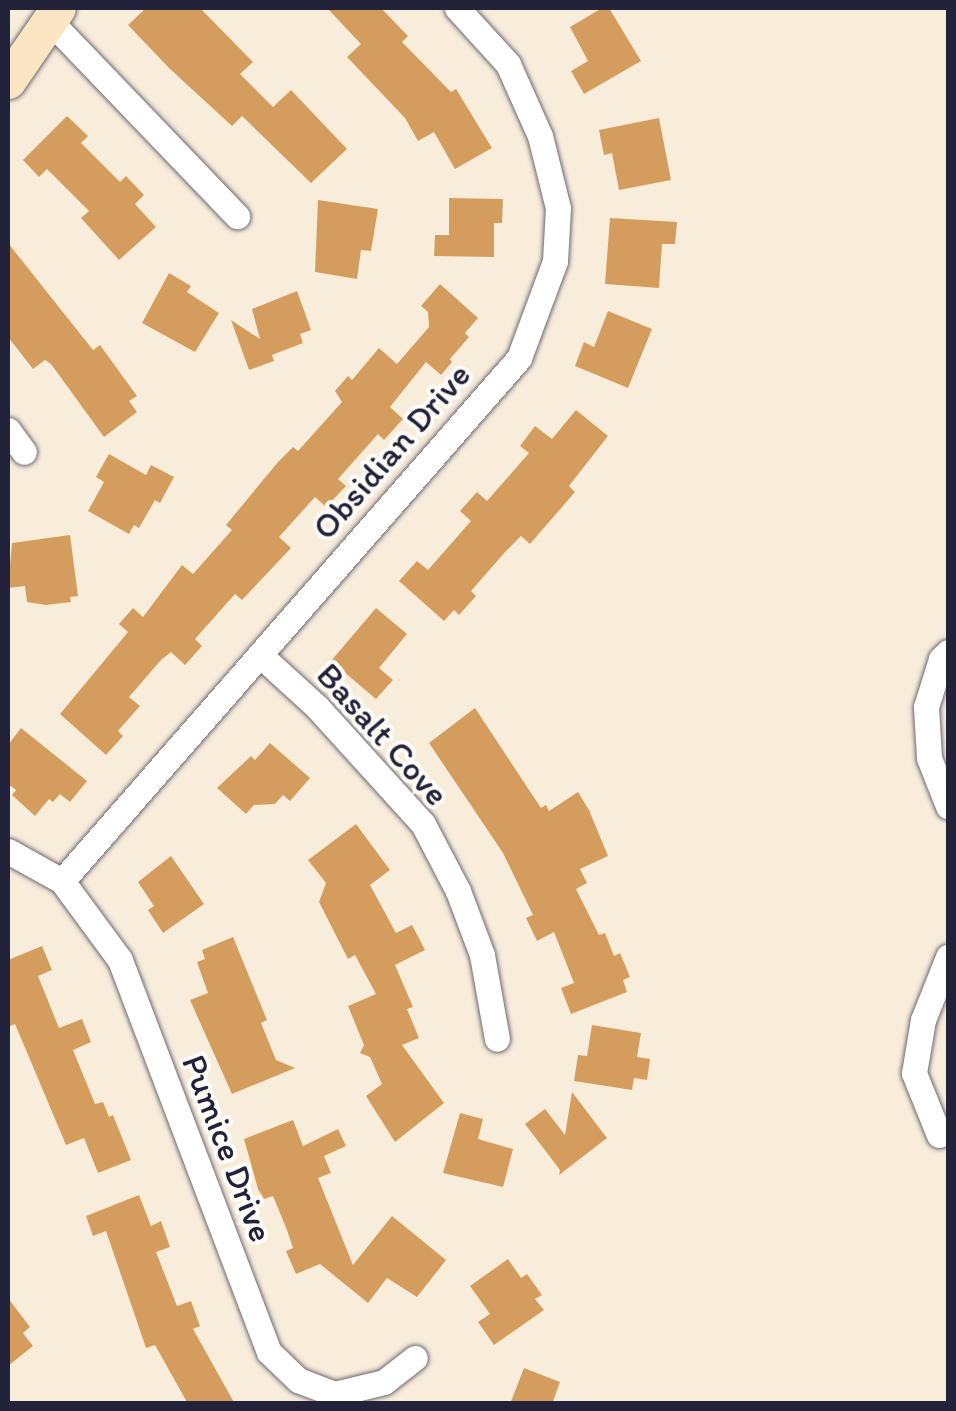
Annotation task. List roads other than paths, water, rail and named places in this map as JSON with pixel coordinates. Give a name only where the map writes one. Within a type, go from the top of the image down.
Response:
[{"type":"street","name":"Obsidian Drive","points":[[62,881],[518,358],[555,261],[558,208],[540,136],[508,64],[457,8]]},
{"type":"street","points":[[8,81],[54,14],[237,216]]},
{"type":"street","points":[[8,430],[24,452]]},
{"type":"street","points":[[948,652],[941,659],[926,707],[930,758],[948,806]]},
{"type":"street","name":"Basalt Cove","points":[[260,655],[318,707],[422,824],[458,891],[482,955],[498,1039]]},
{"type":"street","name":"Pumice Drive","points":[[8,851],[62,881],[120,960],[270,1352],[298,1380],[336,1394],[384,1382],[415,1358]]},
{"type":"street","points":[[938,1135],[914,1073],[923,1020],[948,956]]}]
